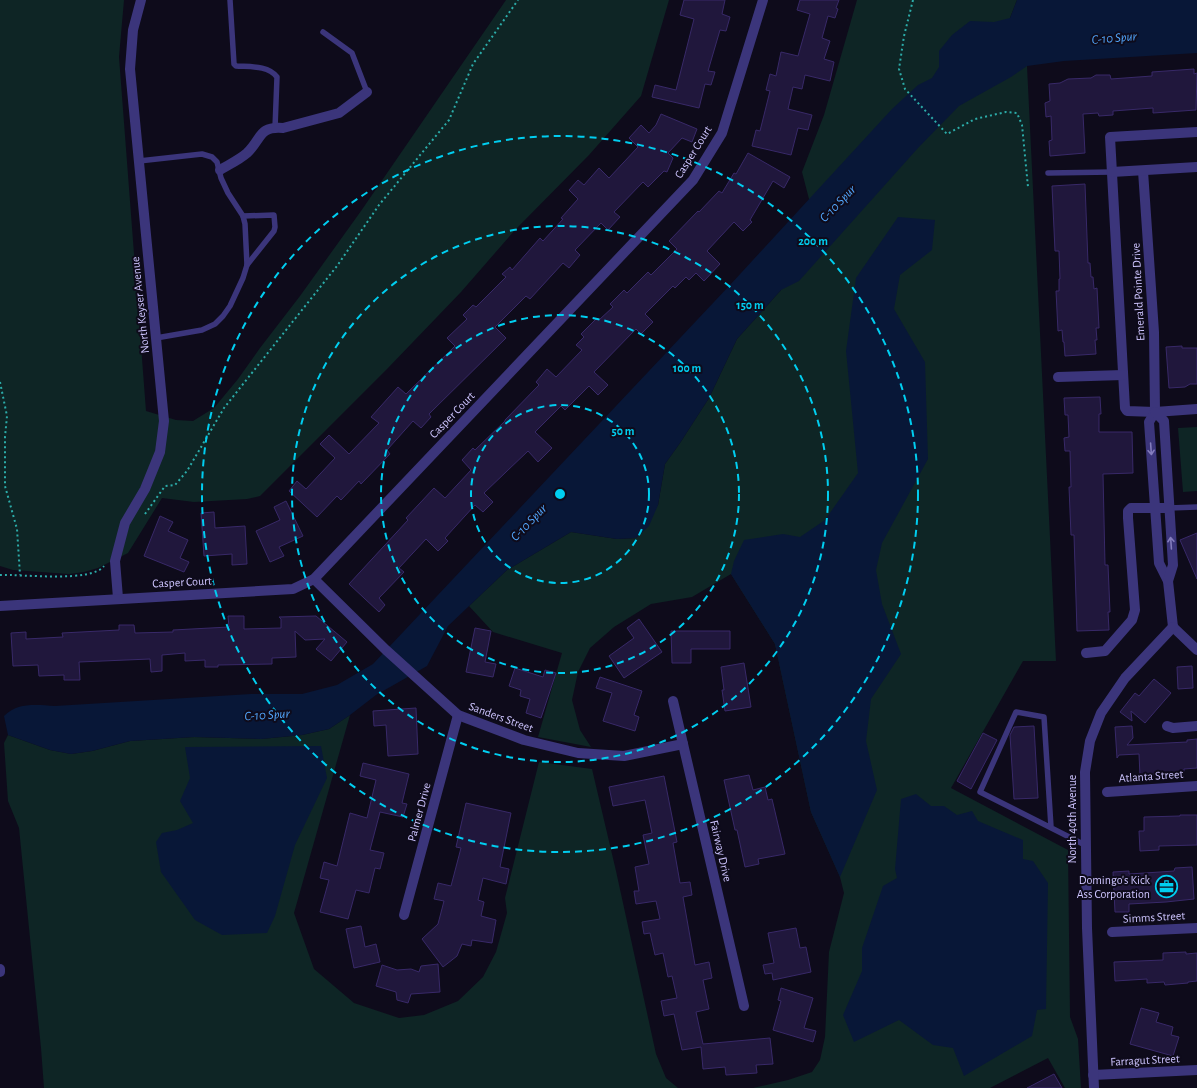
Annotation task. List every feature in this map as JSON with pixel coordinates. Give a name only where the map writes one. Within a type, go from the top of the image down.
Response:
[{"type":"street","name":"North Keyser Avenue","points":[[118,598],[115,561],[125,523],[145,489],[160,452],[164,421],[130,69],[133,30],[141,0]]},
{"type":"street","name":"Casper Court","points":[[0,606],[292,589],[314,579],[693,180],[722,133],[764,0]]},
{"type":"street","points":[[220,170],[246,154],[265,130],[283,128],[339,113],[367,92]]},
{"type":"street","points":[[1197,132],[1110,137],[1125,408],[1127,411],[1155,412],[1197,409]]},
{"type":"street","points":[[1112,172],[1197,167]]},
{"type":"street","name":"Emerald Pointe Drive","points":[[1143,170],[1154,332],[1155,412],[1149,422],[1159,563],[1168,581],[1173,627]]},
{"type":"street","points":[[1058,377],[1124,375]]},
{"type":"street","name":"Emerald Pointe Drive","points":[[1155,412],[1164,421],[1173,565],[1168,581]]},
{"type":"street","points":[[1086,653],[1105,651],[1132,620],[1134,610],[1128,511],[1131,508],[1169,508]]},
{"type":"street","name":"Sanders Street","points":[[314,579],[414,677],[458,715],[524,740],[578,753],[624,756],[683,744]]},
{"type":"street","points":[[1173,627],[1197,650]]},
{"type":"street","name":"North 40th Avenue","points":[[1094,1088],[1087,928],[1084,772],[1090,740],[1101,713],[1125,678],[1173,627]]},
{"type":"street","name":"Fairway Drive","points":[[673,701],[744,1006]]},
{"type":"street","name":"Palmer Drive","points":[[404,916],[458,715]]},
{"type":"street","points":[[1166,726],[1173,728],[1197,726]]},
{"type":"street","name":"Atlanta Street","points":[[1107,792],[1197,786]]},
{"type":"street","name":"Simms Street","points":[[1112,932],[1197,928]]},
{"type":"street","name":"Farragut Street","points":[[1093,1075],[1197,1070]]},
{"type":"lane","points":[[230,0],[234,64],[236,66],[263,68],[274,73],[277,77],[275,128]]},
{"type":"lane","points":[[322,32],[352,53],[367,92]]},
{"type":"lane","points":[[139,161],[202,154],[212,157],[217,162],[221,178],[228,192],[243,216],[247,265]]},
{"type":"lane","points":[[1048,173],[1112,172]]},
{"type":"lane","points":[[156,338],[196,332],[210,327],[223,316],[230,306],[243,278],[247,265],[274,231],[274,215],[243,216]]},
{"type":"lane","points":[[1169,508],[1197,507]]},
{"type":"lane","points":[[1051,827],[1044,717],[1016,712],[980,792],[1086,845]]},
{"type":"path","points":[[144,514],[164,486],[174,485],[187,471],[224,408],[338,266],[379,205],[449,120],[473,64],[518,0]]},
{"type":"path","points":[[913,0],[904,36],[899,69],[905,89],[947,134],[975,119],[1006,112],[1017,113],[1022,125],[1028,187]]},
{"type":"path","points":[[0,382],[7,416],[5,437],[5,486],[17,529],[20,575]]},
{"type":"path","points":[[0,575],[80,576],[102,570],[106,564]]},
{"type":"green space","points":[[0,0],[124,0],[119,57],[146,411],[176,420],[193,421],[214,408],[238,379],[300,296],[361,211],[506,0],[669,0],[641,96],[589,155],[515,230],[461,292],[388,368],[260,496],[247,499],[194,502],[162,498],[128,553],[98,568],[69,574],[13,570],[0,566]]},
{"type":"green space","points":[[857,0],[1017,0],[1010,18],[1027,66],[1056,661],[1023,661],[951,788],[1068,850],[1070,1017],[1078,1039],[1081,1088],[1065,1088],[1048,1058],[990,1088],[753,1088],[788,1080],[812,1072],[820,1060],[825,1037],[829,952],[844,893],[840,877],[811,812],[775,644],[731,574],[692,597],[651,604],[614,627],[590,648],[578,672],[572,700],[580,730],[591,747],[538,737],[562,653],[493,632],[469,606],[507,570],[571,532],[617,539],[636,538],[658,505],[665,464],[709,398],[737,339],[781,290],[809,199],[802,172],[824,115]]},
{"type":"green space","points":[[1197,427],[1197,491],[1183,492],[1178,428]]},
{"type":"green space","points":[[350,715],[294,913],[314,969],[354,1003],[399,1018],[424,1015],[458,1001],[483,977],[496,952],[507,913],[505,898],[539,762],[592,769],[656,1054],[666,1078],[678,1088],[44,1088],[19,828],[8,801],[4,743],[8,735],[50,750],[71,754],[92,751],[130,741],[194,737],[261,739],[302,735],[329,729]]},
{"type":"water","name":"C-10 Spur","points":[[1017,0],[1197,0],[1197,53],[1064,61],[1027,66],[1011,77],[959,106],[918,148],[799,281],[781,290],[737,339],[709,398],[665,464],[658,505],[649,526],[636,538],[617,539],[571,532],[507,570],[448,626],[427,666],[376,695],[329,729],[302,735],[261,739],[194,737],[130,741],[92,751],[71,754],[50,750],[8,735],[4,716],[15,708],[21,706],[55,706],[251,694],[302,694],[337,685],[373,664],[730,285],[892,109],[918,85],[932,78],[939,67],[939,51],[952,35],[970,21],[994,22],[1010,18]]},
{"type":"water","points":[[898,217],[935,220],[932,250],[900,275],[894,309],[925,362],[928,459],[882,543],[876,570],[882,604],[901,654],[871,699],[866,741],[877,790],[840,877],[811,812],[775,644],[731,574],[734,561],[744,540],[783,534],[800,537],[825,520],[858,473],[846,351],[856,278]]},
{"type":"water","points":[[321,746],[327,778],[295,845],[275,916],[267,933],[222,935],[195,920],[161,872],[156,842],[162,833],[177,830],[193,823],[180,801],[190,778],[185,747]]},
{"type":"water","points":[[916,794],[931,806],[944,806],[957,815],[972,811],[978,821],[1023,840],[1023,859],[1033,861],[1048,883],[1046,1009],[1037,1010],[1032,1036],[964,1076],[953,1048],[933,1045],[899,1020],[854,1042],[843,1015],[862,971],[862,948],[883,886],[897,878],[895,869],[901,799]]},
{"type":"building","points":[[684,0],[725,0],[722,14],[730,17],[726,31],[720,30],[708,71],[715,72],[711,85],[705,84],[699,108],[652,97],[655,85],[676,90],[694,19],[680,15]]},
{"type":"building","points":[[800,0],[839,0],[835,18],[828,16],[822,38],[830,41],[824,59],[834,62],[830,81],[805,75],[802,89],[793,87],[788,109],[812,115],[808,130],[798,128],[791,155],[752,146],[756,130],[760,131],[770,91],[766,90],[770,74],[776,76],[781,52],[798,56],[810,14],[797,10]]},
{"type":"building","points":[[1194,69],[1194,74],[1197,73],[1196,110],[1153,113],[1153,108],[1113,111],[1113,115],[1099,116],[1098,113],[1083,114],[1085,153],[1050,156],[1049,141],[1052,140],[1051,116],[1046,117],[1045,103],[1050,101],[1049,84],[1060,83],[1068,79],[1091,78],[1096,75],[1110,75],[1111,79],[1152,76],[1152,72]]},
{"type":"building","points":[[661,114],[697,129],[692,142],[682,138],[668,153],[673,158],[667,172],[664,171],[648,187],[643,182],[614,212],[620,217],[608,230],[601,223],[575,250],[580,255],[569,268],[563,263],[530,299],[526,296],[495,327],[506,338],[429,414],[431,417],[421,428],[413,421],[387,450],[390,454],[361,484],[359,481],[341,500],[337,496],[317,517],[289,491],[297,481],[306,489],[335,458],[320,444],[329,435],[349,454],[379,423],[371,417],[398,387],[406,394],[455,346],[447,338],[467,319],[463,315],[473,305],[476,307],[506,277],[502,274],[510,267],[512,270],[540,238],[543,241],[563,219],[561,218],[578,199],[569,190],[578,180],[584,185],[599,168],[609,178],[638,147],[629,138],[641,125],[649,133],[656,125]]},
{"type":"building","points":[[748,153],[790,177],[784,188],[773,181],[750,220],[752,222],[743,231],[734,222],[707,251],[720,264],[704,281],[696,273],[689,280],[686,277],[675,288],[673,286],[645,314],[653,322],[641,334],[636,329],[594,372],[608,385],[598,395],[589,386],[565,410],[561,406],[535,432],[552,448],[538,462],[528,451],[484,493],[493,502],[483,512],[475,505],[445,538],[448,541],[438,551],[426,539],[399,568],[404,572],[379,598],[385,605],[379,612],[349,584],[408,520],[406,518],[434,488],[445,498],[471,470],[462,460],[473,448],[475,450],[505,421],[539,385],[536,382],[547,369],[556,377],[582,350],[576,345],[584,337],[581,334],[597,318],[599,320],[613,307],[610,304],[624,290],[627,293],[648,272],[651,275],[677,249],[669,241],[719,191],[722,193],[734,173],[736,174]]},
{"type":"building","points":[[1085,184],[1088,263],[1090,263],[1094,289],[1097,288],[1099,328],[1096,328],[1096,354],[1065,356],[1062,330],[1058,331],[1056,291],[1059,291],[1060,279],[1059,251],[1055,251],[1052,186]]},
{"type":"building","points":[[1182,346],[1182,348],[1197,348],[1197,384],[1190,384],[1185,387],[1169,388],[1166,347]]},
{"type":"building","points":[[1100,397],[1101,414],[1099,414],[1099,432],[1132,432],[1133,473],[1103,474],[1105,565],[1108,565],[1110,612],[1108,612],[1109,630],[1077,631],[1074,535],[1071,535],[1069,487],[1071,487],[1070,451],[1065,451],[1064,438],[1069,437],[1068,415],[1065,415],[1064,398]]},
{"type":"building","points":[[286,501],[303,536],[279,547],[284,556],[270,562],[256,531],[280,520],[274,507]]},
{"type":"building","points":[[214,512],[215,528],[245,526],[247,564],[232,565],[232,554],[204,556],[201,513]]},
{"type":"building","points":[[160,516],[173,522],[168,531],[188,540],[180,558],[189,562],[184,572],[144,556]]},
{"type":"building","points":[[1197,533],[1197,579],[1180,540]]},
{"type":"building","points":[[228,616],[244,616],[244,629],[281,628],[281,619],[279,617],[316,616],[347,642],[331,661],[316,649],[325,639],[305,640],[295,631],[296,657],[272,658],[272,664],[218,665],[218,667],[205,667],[205,660],[185,661],[185,653],[162,655],[162,671],[151,672],[150,659],[79,662],[80,680],[64,680],[64,675],[39,676],[38,665],[13,666],[11,633],[26,632],[26,639],[63,637],[62,633],[119,630],[119,625],[134,625],[135,633],[173,632],[173,630],[229,627]]},
{"type":"building","points":[[639,619],[662,652],[624,678],[609,656],[634,638],[627,628]]},
{"type":"building","points":[[475,628],[491,631],[485,662],[496,664],[493,677],[466,672]]},
{"type":"building","points":[[671,631],[730,631],[730,649],[691,649],[691,663],[672,663]]},
{"type":"building","points":[[744,663],[751,707],[725,711],[721,667]]},
{"type":"building","points":[[1192,666],[1193,688],[1178,689],[1177,667]]},
{"type":"building","points":[[515,668],[543,677],[545,670],[556,673],[541,718],[526,713],[530,699],[520,696],[521,690],[509,686]]},
{"type":"building","points":[[600,677],[642,691],[634,715],[639,717],[635,731],[603,721],[612,693],[596,688]]},
{"type":"building","points":[[1154,679],[1171,693],[1145,723],[1131,711],[1132,721],[1120,712],[1135,693],[1139,696]]},
{"type":"building","points":[[416,708],[418,754],[388,756],[386,725],[374,726],[373,711]]},
{"type":"building","points":[[1034,726],[1038,798],[1014,799],[1010,735],[1014,727]]},
{"type":"building","points":[[1132,726],[1133,738],[1127,745],[1187,742],[1187,740],[1197,739],[1197,768],[1184,769],[1184,772],[1140,776],[1139,754],[1119,755],[1117,758],[1115,727]]},
{"type":"building","points":[[983,733],[997,740],[971,789],[957,781]]},
{"type":"building","points":[[363,763],[409,774],[402,803],[407,804],[403,817],[380,812],[370,850],[384,853],[380,869],[375,868],[369,893],[356,890],[348,919],[320,912],[329,880],[320,878],[324,862],[337,866],[350,813],[367,818],[376,780],[360,776]]},
{"type":"building","points":[[749,775],[753,790],[765,787],[768,800],[772,799],[785,854],[758,859],[759,864],[745,867],[724,780]]},
{"type":"building","points":[[664,776],[677,842],[673,843],[680,883],[690,882],[692,895],[683,897],[695,965],[709,962],[712,978],[703,980],[709,1009],[696,1012],[703,1044],[770,1038],[773,1064],[756,1065],[757,1073],[726,1075],[725,1067],[703,1069],[701,1047],[682,1050],[674,1014],[664,1016],[661,1001],[677,998],[672,976],[668,977],[663,953],[655,955],[650,933],[644,934],[642,922],[660,919],[656,901],[636,904],[634,891],[639,891],[635,867],[649,864],[643,835],[652,833],[645,800],[613,806],[609,787]]},
{"type":"building","points":[[466,803],[511,813],[500,867],[509,869],[506,884],[483,878],[478,900],[484,902],[481,916],[496,920],[492,943],[472,940],[471,946],[462,944],[457,956],[443,967],[422,939],[438,924],[444,901],[434,899],[438,883],[451,886],[461,848],[456,847]]},
{"type":"building","points":[[1197,815],[1197,845],[1159,846],[1159,850],[1140,851],[1139,831],[1144,831],[1144,817]]},
{"type":"building","points":[[1192,867],[1194,899],[1129,904],[1129,912],[1115,912],[1113,872],[1129,871],[1129,874],[1174,871],[1175,868]]},
{"type":"building","points":[[361,926],[365,947],[376,944],[380,962],[354,968],[346,929]]},
{"type":"building","points":[[796,928],[800,948],[806,947],[811,972],[773,980],[772,973],[765,974],[763,965],[774,963],[768,933]]},
{"type":"building","points":[[1186,952],[1186,954],[1197,953],[1197,981],[1165,985],[1164,982],[1147,983],[1147,979],[1115,981],[1114,962],[1163,960],[1163,953]]},
{"type":"building","points":[[438,964],[440,992],[411,994],[408,1003],[397,1000],[396,992],[376,986],[382,965],[397,970],[411,969],[419,972],[421,966]]},
{"type":"building","points":[[781,988],[813,998],[804,1028],[816,1031],[813,1042],[773,1030],[781,1001],[778,1000]]},
{"type":"building","points":[[1141,1008],[1159,1013],[1156,1022],[1173,1027],[1171,1035],[1179,1037],[1173,1056],[1130,1044]]},
{"type":"building","points":[[1054,1074],[1062,1088],[1027,1088]]},
{"type":"place","name":"Domingo's Kick Ass Corporation","points":[[1166,887]]}]
